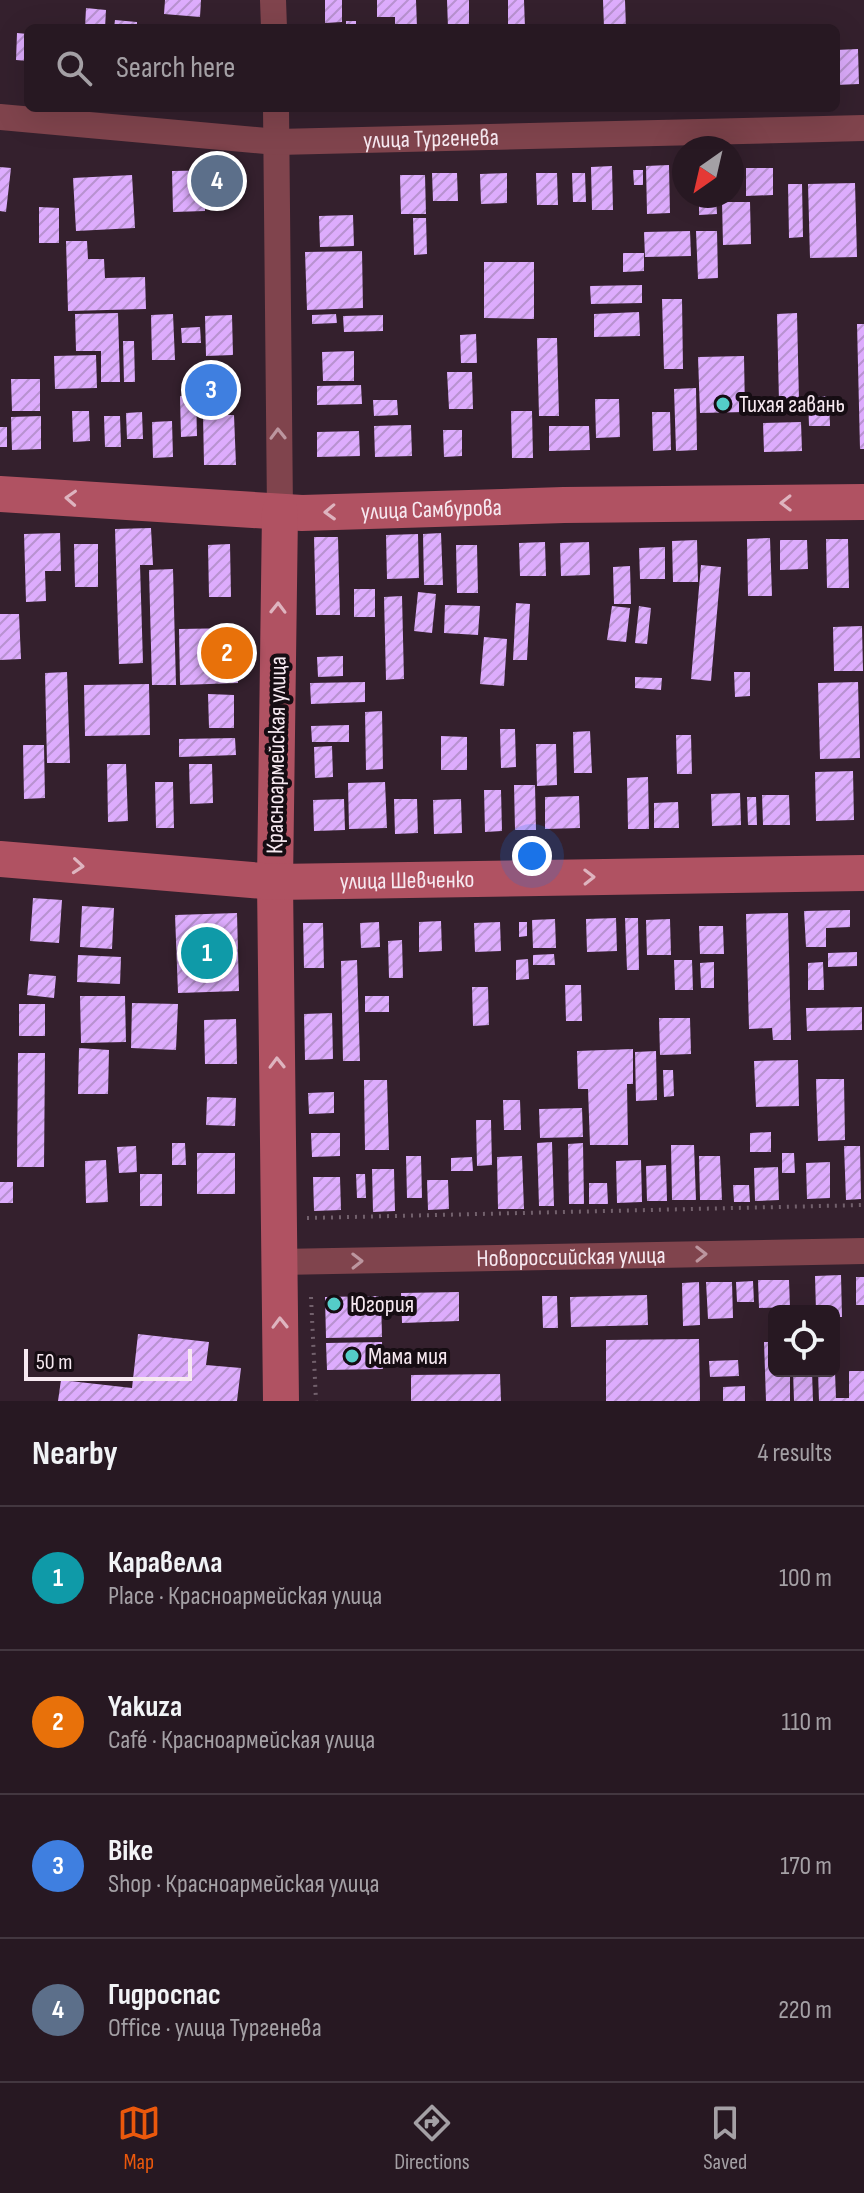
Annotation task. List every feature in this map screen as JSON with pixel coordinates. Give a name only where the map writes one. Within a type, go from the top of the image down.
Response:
[{"type":"street","points":[[273,0],[274,24]]},
{"type":"street","name":"Красноармейская улица","points":[[276,112],[280,512],[275,882],[279,1220],[294,1262],[281,1401]]},
{"type":"street","name":"улица Тургенева","points":[[0,117],[277,142],[864,128]]},
{"type":"street","name":"улица Самбурова","points":[[0,494],[302,513],[564,505],[864,502]]},
{"type":"street","name":"улица Шевченко","points":[[0,859],[275,882],[864,873]]},
{"type":"street","name":"Новороссийская улица","points":[[294,1262],[864,1251]]},
{"type":"path","points":[[279,1220],[864,1205]]},
{"type":"path","points":[[294,1262],[316,1364],[316,1401]]},
{"type":"building","points":[[165,0],[201,0],[200,17],[164,14]]},
{"type":"building","points":[[325,0],[342,0],[342,22],[325,23]]},
{"type":"building","points":[[377,0],[416,0],[417,24],[395,24],[395,17],[377,17]]},
{"type":"building","points":[[447,0],[469,0],[469,24],[448,24]]},
{"type":"building","points":[[508,0],[524,0],[525,24],[508,24]]},
{"type":"building","points":[[603,0],[625,0],[626,24],[604,24]]},
{"type":"building","points":[[86,8],[106,10],[105,24],[85,24]]},
{"type":"building","points":[[115,20],[137,22],[137,24],[114,24]]},
{"type":"building","points":[[17,33],[24,34],[24,61],[16,60]]},
{"type":"building","points":[[858,49],[859,84],[840,85],[840,50]]},
{"type":"building","points":[[669,165],[670,213],[647,214],[646,166]]},
{"type":"building","points":[[612,166],[613,210],[592,210],[591,167]]},
{"type":"building","points":[[0,167],[11,168],[6,212],[0,211]]},
{"type":"building","points":[[746,168],[773,168],[773,195],[746,196]]},
{"type":"building","points":[[222,170],[223,202],[205,202],[205,211],[173,212],[172,171]]},
{"type":"building","points":[[633,170],[643,170],[643,185],[634,185]]},
{"type":"building","points":[[432,173],[457,173],[458,201],[433,201]]},
{"type":"building","points":[[507,173],[507,203],[481,204],[480,174]]},
{"type":"building","points":[[536,173],[557,173],[558,205],[537,205]]},
{"type":"building","points":[[572,173],[585,173],[586,202],[573,202]]},
{"type":"building","points":[[132,175],[135,228],[76,231],[73,178]]},
{"type":"building","points":[[400,175],[425,175],[426,214],[401,214]]},
{"type":"building","points":[[855,183],[857,257],[810,258],[808,184]]},
{"type":"building","points":[[788,184],[802,184],[803,237],[789,238]]},
{"type":"building","points":[[744,202],[750,202],[751,244],[723,245],[722,208],[744,208]]},
{"type":"building","points":[[39,207],[59,208],[59,243],[39,243]]},
{"type":"building","points":[[699,208],[717,208],[717,214],[699,215]]},
{"type":"building","points":[[353,215],[354,246],[320,247],[319,216]]},
{"type":"building","points":[[413,218],[426,218],[427,254],[414,255]]},
{"type":"building","points":[[690,231],[691,256],[645,257],[644,232]]},
{"type":"building","points":[[696,231],[717,231],[718,278],[698,279]]},
{"type":"building","points":[[66,241],[87,241],[88,259],[104,259],[105,278],[145,277],[146,309],[68,311]]},
{"type":"building","points":[[362,251],[363,308],[307,310],[305,252]]},
{"type":"building","points":[[623,253],[644,253],[644,271],[623,272]]},
{"type":"building","points":[[484,262],[534,262],[534,319],[484,318]]},
{"type":"building","points":[[642,285],[642,303],[591,304],[590,286]]},
{"type":"building","points":[[662,299],[682,299],[683,369],[664,369]]},
{"type":"building","points":[[639,312],[640,336],[594,337],[594,314]]},
{"type":"building","points":[[118,313],[120,382],[101,382],[101,351],[76,351],[75,314]]},
{"type":"building","points":[[797,313],[799,401],[779,402],[777,314]]},
{"type":"building","points":[[173,314],[175,360],[152,360],[151,315]]},
{"type":"building","points":[[336,314],[337,323],[312,324],[312,315]]},
{"type":"building","points":[[232,315],[233,355],[206,356],[205,316]]},
{"type":"building","points":[[383,315],[383,331],[344,332],[343,316]]},
{"type":"building","points":[[857,324],[864,324],[864,449],[860,449]]},
{"type":"building","points":[[200,327],[201,343],[182,343],[181,328]]},
{"type":"building","points":[[476,334],[477,363],[461,363],[460,335]]},
{"type":"building","points":[[537,338],[557,338],[559,416],[539,416]]},
{"type":"building","points":[[123,341],[134,341],[135,382],[124,382]]},
{"type":"building","points":[[354,351],[354,381],[323,381],[322,352]]},
{"type":"building","points":[[96,355],[97,388],[55,389],[54,356]]},
{"type":"building","points":[[744,356],[745,412],[700,413],[698,357]]},
{"type":"building","points":[[218,369],[219,410],[205,410],[204,370]]},
{"type":"building","points":[[447,372],[472,372],[473,409],[449,409]]},
{"type":"building","points":[[11,379],[40,379],[40,411],[12,411]]},
{"type":"building","points":[[361,385],[362,404],[317,405],[317,386]]},
{"type":"building","points":[[696,388],[697,450],[676,451],[674,389]]},
{"type":"building","points":[[196,395],[197,436],[181,437],[180,396]]},
{"type":"building","points":[[829,396],[830,426],[809,426],[808,397]]},
{"type":"building","points":[[595,399],[619,399],[620,437],[596,438]]},
{"type":"building","points":[[373,400],[397,400],[398,415],[374,416]]},
{"type":"building","points":[[72,411],[89,411],[90,441],[73,442]]},
{"type":"building","points":[[511,411],[532,411],[533,458],[512,458]]},
{"type":"building","points":[[142,412],[143,439],[127,439],[126,413]]},
{"type":"building","points":[[652,412],[670,412],[671,450],[653,451]]},
{"type":"building","points":[[203,415],[234,415],[236,465],[204,465]]},
{"type":"building","points":[[41,416],[41,449],[12,450],[11,417]]},
{"type":"building","points":[[104,416],[120,416],[121,447],[105,447]]},
{"type":"building","points":[[172,421],[173,457],[153,458],[152,422]]},
{"type":"building","points":[[801,422],[802,451],[764,452],[763,423]]},
{"type":"building","points":[[411,425],[412,456],[375,457],[374,426]]},
{"type":"building","points":[[549,426],[589,426],[590,450],[549,451]]},
{"type":"building","points":[[0,427],[7,427],[7,447],[0,447]]},
{"type":"building","points":[[443,430],[462,430],[462,456],[444,457]]},
{"type":"building","points":[[359,431],[360,456],[317,457],[317,432]]},
{"type":"building","points":[[151,528],[153,565],[140,565],[143,663],[119,664],[115,529]]},
{"type":"building","points":[[60,533],[61,571],[45,571],[46,601],[26,602],[24,534]]},
{"type":"building","points":[[441,533],[443,585],[424,585],[423,534]]},
{"type":"building","points":[[418,534],[419,578],[387,579],[386,535]]},
{"type":"building","points":[[314,537],[338,537],[340,615],[316,615]]},
{"type":"building","points":[[770,538],[772,596],[748,596],[747,539]]},
{"type":"building","points":[[826,539],[848,539],[849,588],[827,588]]},
{"type":"building","points":[[697,540],[698,582],[673,582],[672,541]]},
{"type":"building","points":[[780,540],[807,540],[808,569],[780,570]]},
{"type":"building","points":[[545,542],[546,576],[520,576],[519,543]]},
{"type":"building","points":[[589,542],[590,575],[561,576],[560,543]]},
{"type":"building","points":[[74,544],[98,544],[98,587],[75,587]]},
{"type":"building","points":[[230,544],[231,597],[209,597],[208,545]]},
{"type":"building","points":[[456,545],[477,545],[478,593],[457,593]]},
{"type":"building","points":[[665,547],[665,579],[640,579],[639,548]]},
{"type":"building","points":[[701,565],[721,567],[711,681],[691,679]]},
{"type":"building","points":[[630,566],[631,604],[614,604],[613,567]]},
{"type":"building","points":[[173,569],[176,685],[152,685],[149,570]]},
{"type":"building","points":[[354,589],[375,589],[375,617],[354,617]]},
{"type":"building","points":[[418,592],[436,594],[432,633],[414,631]]},
{"type":"building","points":[[402,596],[404,679],[386,680],[384,597]]},
{"type":"building","points":[[516,603],[530,604],[527,660],[513,660]]},
{"type":"building","points":[[445,605],[480,606],[478,635],[444,633]]},
{"type":"building","points":[[612,606],[630,608],[626,642],[607,640]]},
{"type":"building","points":[[639,606],[651,608],[647,644],[635,643]]},
{"type":"building","points":[[0,614],[19,614],[21,659],[0,660]]},
{"type":"building","points":[[862,626],[863,671],[834,671],[833,627]]},
{"type":"building","points":[[236,628],[238,683],[180,685],[179,629]]},
{"type":"building","points":[[484,637],[507,639],[504,686],[480,684]]},
{"type":"building","points":[[343,656],[343,676],[318,677],[317,657]]},
{"type":"building","points":[[67,672],[70,763],[47,763],[45,673]]},
{"type":"building","points":[[734,672],[750,672],[750,696],[735,697]]},
{"type":"building","points":[[635,677],[662,678],[661,690],[635,688]]},
{"type":"building","points":[[365,682],[365,702],[311,704],[310,683]]},
{"type":"building","points":[[858,682],[860,758],[820,759],[818,683]]},
{"type":"building","points":[[149,684],[150,735],[85,736],[84,685]]},
{"type":"building","points":[[208,694],[234,695],[234,728],[209,728]]},
{"type":"building","points":[[382,711],[383,769],[366,770],[365,712]]},
{"type":"building","points":[[349,725],[349,742],[312,742],[311,726]]},
{"type":"building","points":[[500,729],[515,729],[516,767],[501,768]]},
{"type":"building","points":[[590,731],[592,773],[574,773],[573,732]]},
{"type":"building","points":[[676,735],[691,735],[692,774],[677,774]]},
{"type":"building","points":[[441,736],[467,737],[467,770],[441,770]]},
{"type":"building","points":[[235,738],[236,755],[179,757],[179,739]]},
{"type":"building","points":[[536,744],[556,744],[557,785],[537,786]]},
{"type":"building","points":[[23,745],[44,745],[45,798],[24,799]]},
{"type":"building","points":[[332,746],[333,777],[315,778],[314,747]]},
{"type":"building","points":[[107,764],[126,764],[128,821],[108,822]]},
{"type":"building","points":[[189,764],[212,764],[213,803],[190,804]]},
{"type":"building","points":[[853,771],[854,820],[816,821],[815,772]]},
{"type":"building","points":[[648,777],[649,829],[628,829],[627,778]]},
{"type":"building","points":[[155,782],[173,782],[174,828],[156,828]]},
{"type":"building","points":[[385,782],[387,828],[349,829],[348,783]]},
{"type":"building","points":[[514,785],[535,785],[536,830],[515,830]]},
{"type":"building","points":[[484,790],[501,790],[502,831],[485,832]]},
{"type":"building","points":[[740,793],[741,825],[712,826],[711,794]]},
{"type":"building","points":[[762,795],[789,795],[790,825],[763,825]]},
{"type":"building","points":[[579,796],[580,828],[545,829],[545,797]]},
{"type":"building","points":[[747,797],[756,797],[757,825],[748,825]]},
{"type":"building","points":[[344,799],[345,830],[314,831],[313,800]]},
{"type":"building","points":[[394,799],[417,799],[418,833],[395,834]]},
{"type":"building","points":[[461,799],[462,833],[434,834],[433,800]]},
{"type":"building","points":[[678,802],[679,828],[654,828],[654,803]]},
{"type":"building","points":[[33,898],[62,900],[59,943],[30,941]]},
{"type":"building","points":[[82,906],[114,908],[112,949],[80,947]]},
{"type":"building","points":[[850,910],[850,927],[826,928],[826,947],[806,947],[804,911]]},
{"type":"building","points":[[237,913],[239,991],[178,993],[175,915]]},
{"type":"building","points":[[788,913],[791,1040],[773,1040],[772,1028],[749,1029],[746,914]]},
{"type":"building","points":[[616,918],[617,951],[587,952],[586,919]]},
{"type":"building","points":[[625,918],[638,918],[639,970],[627,970]]},
{"type":"building","points":[[555,919],[556,948],[533,948],[532,920]]},
{"type":"building","points":[[670,919],[671,955],[647,955],[646,920]]},
{"type":"building","points":[[441,921],[442,951],[419,952],[419,922]]},
{"type":"building","points":[[379,922],[380,947],[361,948],[360,923]]},
{"type":"building","points":[[500,922],[501,951],[475,952],[474,923]]},
{"type":"building","points":[[519,922],[527,922],[527,936],[519,937]]},
{"type":"building","points":[[303,923],[323,923],[324,968],[304,968]]},
{"type":"building","points":[[699,926],[723,926],[724,954],[700,954]]},
{"type":"building","points":[[402,940],[403,978],[389,978],[388,941]]},
{"type":"building","points":[[857,952],[857,966],[828,967],[828,953]]},
{"type":"building","points":[[554,954],[555,965],[533,965],[533,955]]},
{"type":"building","points":[[78,955],[121,957],[120,984],[77,982]]},
{"type":"building","points":[[528,959],[529,979],[516,980],[516,960]]},
{"type":"building","points":[[357,960],[360,1061],[343,1061],[341,961]]},
{"type":"building","points":[[674,960],[692,960],[693,990],[675,990]]},
{"type":"building","points":[[714,962],[714,988],[701,988],[700,963]]},
{"type":"building","points":[[823,962],[824,990],[808,990],[808,963]]},
{"type":"building","points":[[29,974],[56,976],[54,998],[27,995]]},
{"type":"building","points":[[565,985],[581,985],[582,1021],[566,1021]]},
{"type":"building","points":[[472,987],[488,987],[489,1025],[473,1026]]},
{"type":"building","points":[[80,996],[125,996],[126,1042],[81,1043]]},
{"type":"building","points":[[365,996],[389,996],[389,1012],[365,1012]]},
{"type":"building","points":[[132,1003],[178,1004],[176,1050],[131,1048]]},
{"type":"building","points":[[19,1004],[45,1004],[45,1036],[19,1036]]},
{"type":"building","points":[[862,1007],[862,1030],[807,1031],[806,1008]]},
{"type":"building","points":[[332,1013],[333,1059],[305,1060],[304,1014]]},
{"type":"building","points":[[659,1018],[690,1018],[691,1054],[660,1055]]},
{"type":"building","points":[[236,1019],[237,1064],[205,1064],[204,1020]]},
{"type":"building","points":[[79,1048],[109,1050],[108,1094],[78,1094]]},
{"type":"building","points":[[633,1049],[633,1084],[627,1084],[628,1145],[590,1145],[588,1089],[578,1089],[577,1051]]},
{"type":"building","points":[[656,1051],[657,1100],[636,1101],[635,1052]]},
{"type":"building","points":[[18,1053],[45,1053],[44,1167],[17,1167]]},
{"type":"building","points":[[798,1060],[799,1106],[756,1107],[754,1061]]},
{"type":"building","points":[[663,1070],[673,1070],[674,1096],[664,1097]]},
{"type":"building","points":[[816,1079],[844,1079],[845,1140],[818,1141]]},
{"type":"building","points":[[364,1080],[387,1080],[389,1150],[365,1150]]},
{"type":"building","points":[[334,1092],[334,1113],[309,1114],[308,1093]]},
{"type":"building","points":[[207,1097],[236,1098],[235,1126],[206,1125]]},
{"type":"building","points":[[503,1100],[520,1100],[521,1130],[504,1130]]},
{"type":"building","points":[[582,1108],[583,1137],[540,1138],[539,1109]]},
{"type":"building","points":[[476,1120],[491,1120],[492,1165],[477,1166]]},
{"type":"building","points":[[771,1132],[771,1152],[750,1152],[750,1133]]},
{"type":"building","points":[[311,1133],[340,1133],[340,1156],[312,1157]]},
{"type":"building","points":[[552,1142],[554,1206],[539,1206],[537,1143]]},
{"type":"building","points":[[172,1143],[185,1143],[186,1165],[172,1165]]},
{"type":"building","points":[[583,1143],[584,1204],[569,1204],[568,1144]]},
{"type":"building","points":[[671,1145],[694,1145],[696,1200],[672,1200]]},
{"type":"building","points":[[136,1146],[137,1172],[119,1173],[117,1147]]},
{"type":"building","points":[[844,1146],[860,1146],[861,1199],[846,1200]]},
{"type":"building","points":[[197,1153],[235,1153],[235,1194],[197,1194]]},
{"type":"building","points":[[782,1153],[794,1153],[795,1173],[782,1173]]},
{"type":"building","points":[[406,1156],[421,1156],[422,1198],[407,1198]]},
{"type":"building","points":[[522,1156],[524,1209],[498,1209],[497,1157]]},
{"type":"building","points":[[699,1156],[720,1156],[722,1200],[700,1200]]},
{"type":"building","points":[[472,1157],[473,1171],[451,1171],[451,1158]]},
{"type":"building","points":[[106,1160],[108,1202],[86,1203],[85,1161]]},
{"type":"building","points":[[641,1160],[642,1202],[617,1203],[616,1161]]},
{"type":"building","points":[[830,1162],[830,1198],[807,1199],[806,1163]]},
{"type":"building","points":[[666,1165],[667,1201],[647,1201],[646,1166]]},
{"type":"building","points":[[778,1167],[779,1200],[755,1201],[754,1168]]},
{"type":"building","points":[[372,1169],[394,1169],[395,1211],[373,1212]]},
{"type":"building","points":[[140,1174],[162,1174],[162,1206],[140,1206]]},
{"type":"building","points":[[356,1174],[365,1174],[366,1198],[357,1198]]},
{"type":"building","points":[[313,1177],[340,1177],[341,1210],[314,1211]]},
{"type":"building","points":[[427,1180],[448,1180],[449,1209],[428,1210]]},
{"type":"building","points":[[0,1182],[13,1182],[13,1203],[0,1203]]},
{"type":"building","points":[[589,1183],[607,1183],[608,1204],[589,1204]]},
{"type":"building","points":[[733,1185],[749,1185],[750,1202],[734,1202]]},
{"type":"building","points":[[841,1275],[842,1317],[840,1305],[816,1305],[815,1276]]},
{"type":"building","points":[[856,1277],[864,1277],[864,1305],[856,1305]]},
{"type":"building","points":[[758,1280],[789,1280],[790,1305],[759,1308]]},
{"type":"building","points":[[753,1281],[754,1302],[737,1302],[736,1282]]},
{"type":"building","points":[[699,1282],[700,1325],[683,1326],[682,1283]]},
{"type":"building","points":[[706,1282],[732,1282],[733,1318],[708,1319]]},
{"type":"building","points":[[459,1292],[459,1321],[402,1323],[401,1293]]},
{"type":"building","points":[[647,1295],[648,1325],[571,1327],[570,1297]]},
{"type":"building","points":[[381,1296],[382,1337],[326,1338],[325,1297]]},
{"type":"building","points":[[542,1296],[557,1296],[558,1328],[543,1328]]},
{"type":"building","points":[[138,1334],[209,1342],[206,1365],[241,1368],[237,1401],[58,1401],[61,1380],[132,1388]]},
{"type":"building","points":[[699,1339],[700,1401],[606,1401],[606,1340]]},
{"type":"building","points":[[382,1342],[383,1369],[327,1370],[326,1343]]},
{"type":"building","points":[[764,1342],[768,1342],[768,1377],[790,1377],[790,1401],[766,1401]]},
{"type":"building","points":[[738,1360],[739,1376],[710,1377],[709,1361]]},
{"type":"building","points":[[849,1371],[864,1371],[864,1401],[819,1401],[818,1377],[835,1377],[836,1398],[849,1398]]},
{"type":"building","points":[[500,1374],[501,1401],[411,1401],[411,1375]]},
{"type":"building","points":[[793,1377],[812,1377],[813,1401],[794,1401]]},
{"type":"building","points":[[745,1386],[745,1401],[723,1401],[723,1387]]},
{"type":"place","name":"Гидроспас","points":[[217,181]]},
{"type":"place","name":"Bike","points":[[211,390]]},
{"type":"place","name":"Тихая гавань","points":[[723,404]]},
{"type":"place","name":"Yakuza","points":[[227,653]]},
{"type":"place","name":"Каравелла","points":[[207,953]]},
{"type":"place","name":"Югория","points":[[334,1304]]},
{"type":"place","name":"Мама мия","points":[[352,1356]]}]
